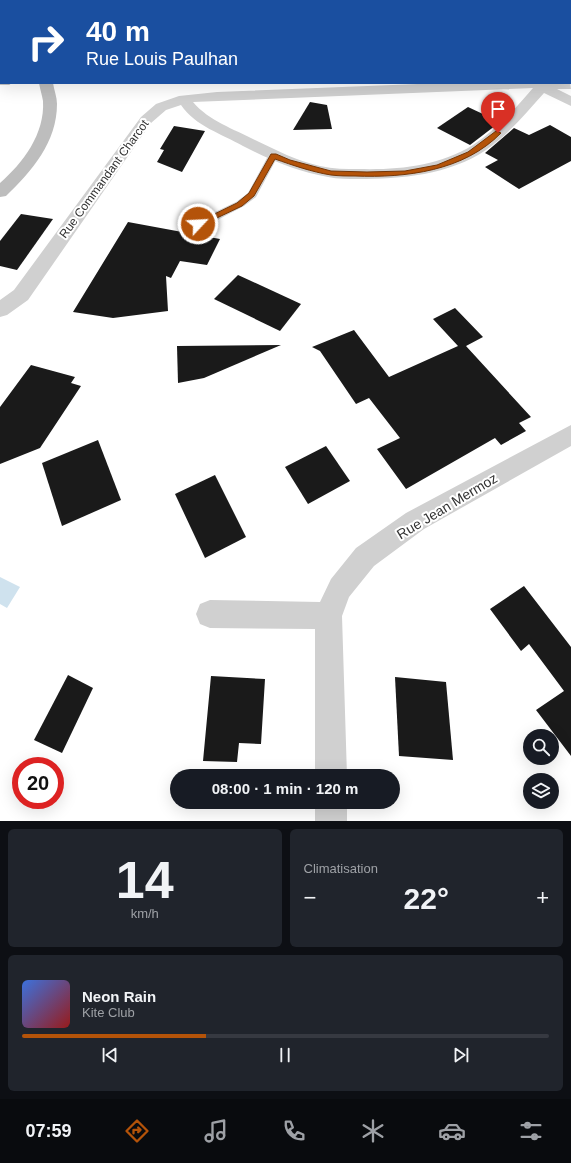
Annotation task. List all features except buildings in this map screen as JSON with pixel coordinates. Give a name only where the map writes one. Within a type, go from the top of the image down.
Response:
[{"type":"street","points":[[0,192],[24,168],[41,145],[48,123],[50,103],[46,84]]},
{"type":"street","name":"Rue Commandant Charcot","points":[[0,310],[21,295],[146,120],[161,107],[184,99],[523,84],[542,86],[571,84]]},
{"type":"street","points":[[184,99],[188,107],[205,119],[273,156],[288,162],[331,173],[367,174],[405,173],[439,166],[470,153],[498,133],[542,86],[571,102]]},
{"type":"street","name":"Rue Jean Mermoz","points":[[331,769],[328,616],[340,588],[365,557],[415,521],[571,435]]},
{"type":"street","points":[[210,614],[328,616]]},
{"type":"street","points":[[331,809],[331,821]]},
{"type":"lane","points":[[198,224],[240,204],[252,195],[273,156]]},
{"type":"water","points":[[0,577],[20,587],[7,608],[0,604]]},
{"type":"route","points":[[198,224],[240,204],[252,195],[273,156],[288,162],[331,173],[405,173],[439,166],[470,153],[498,133]]}]
